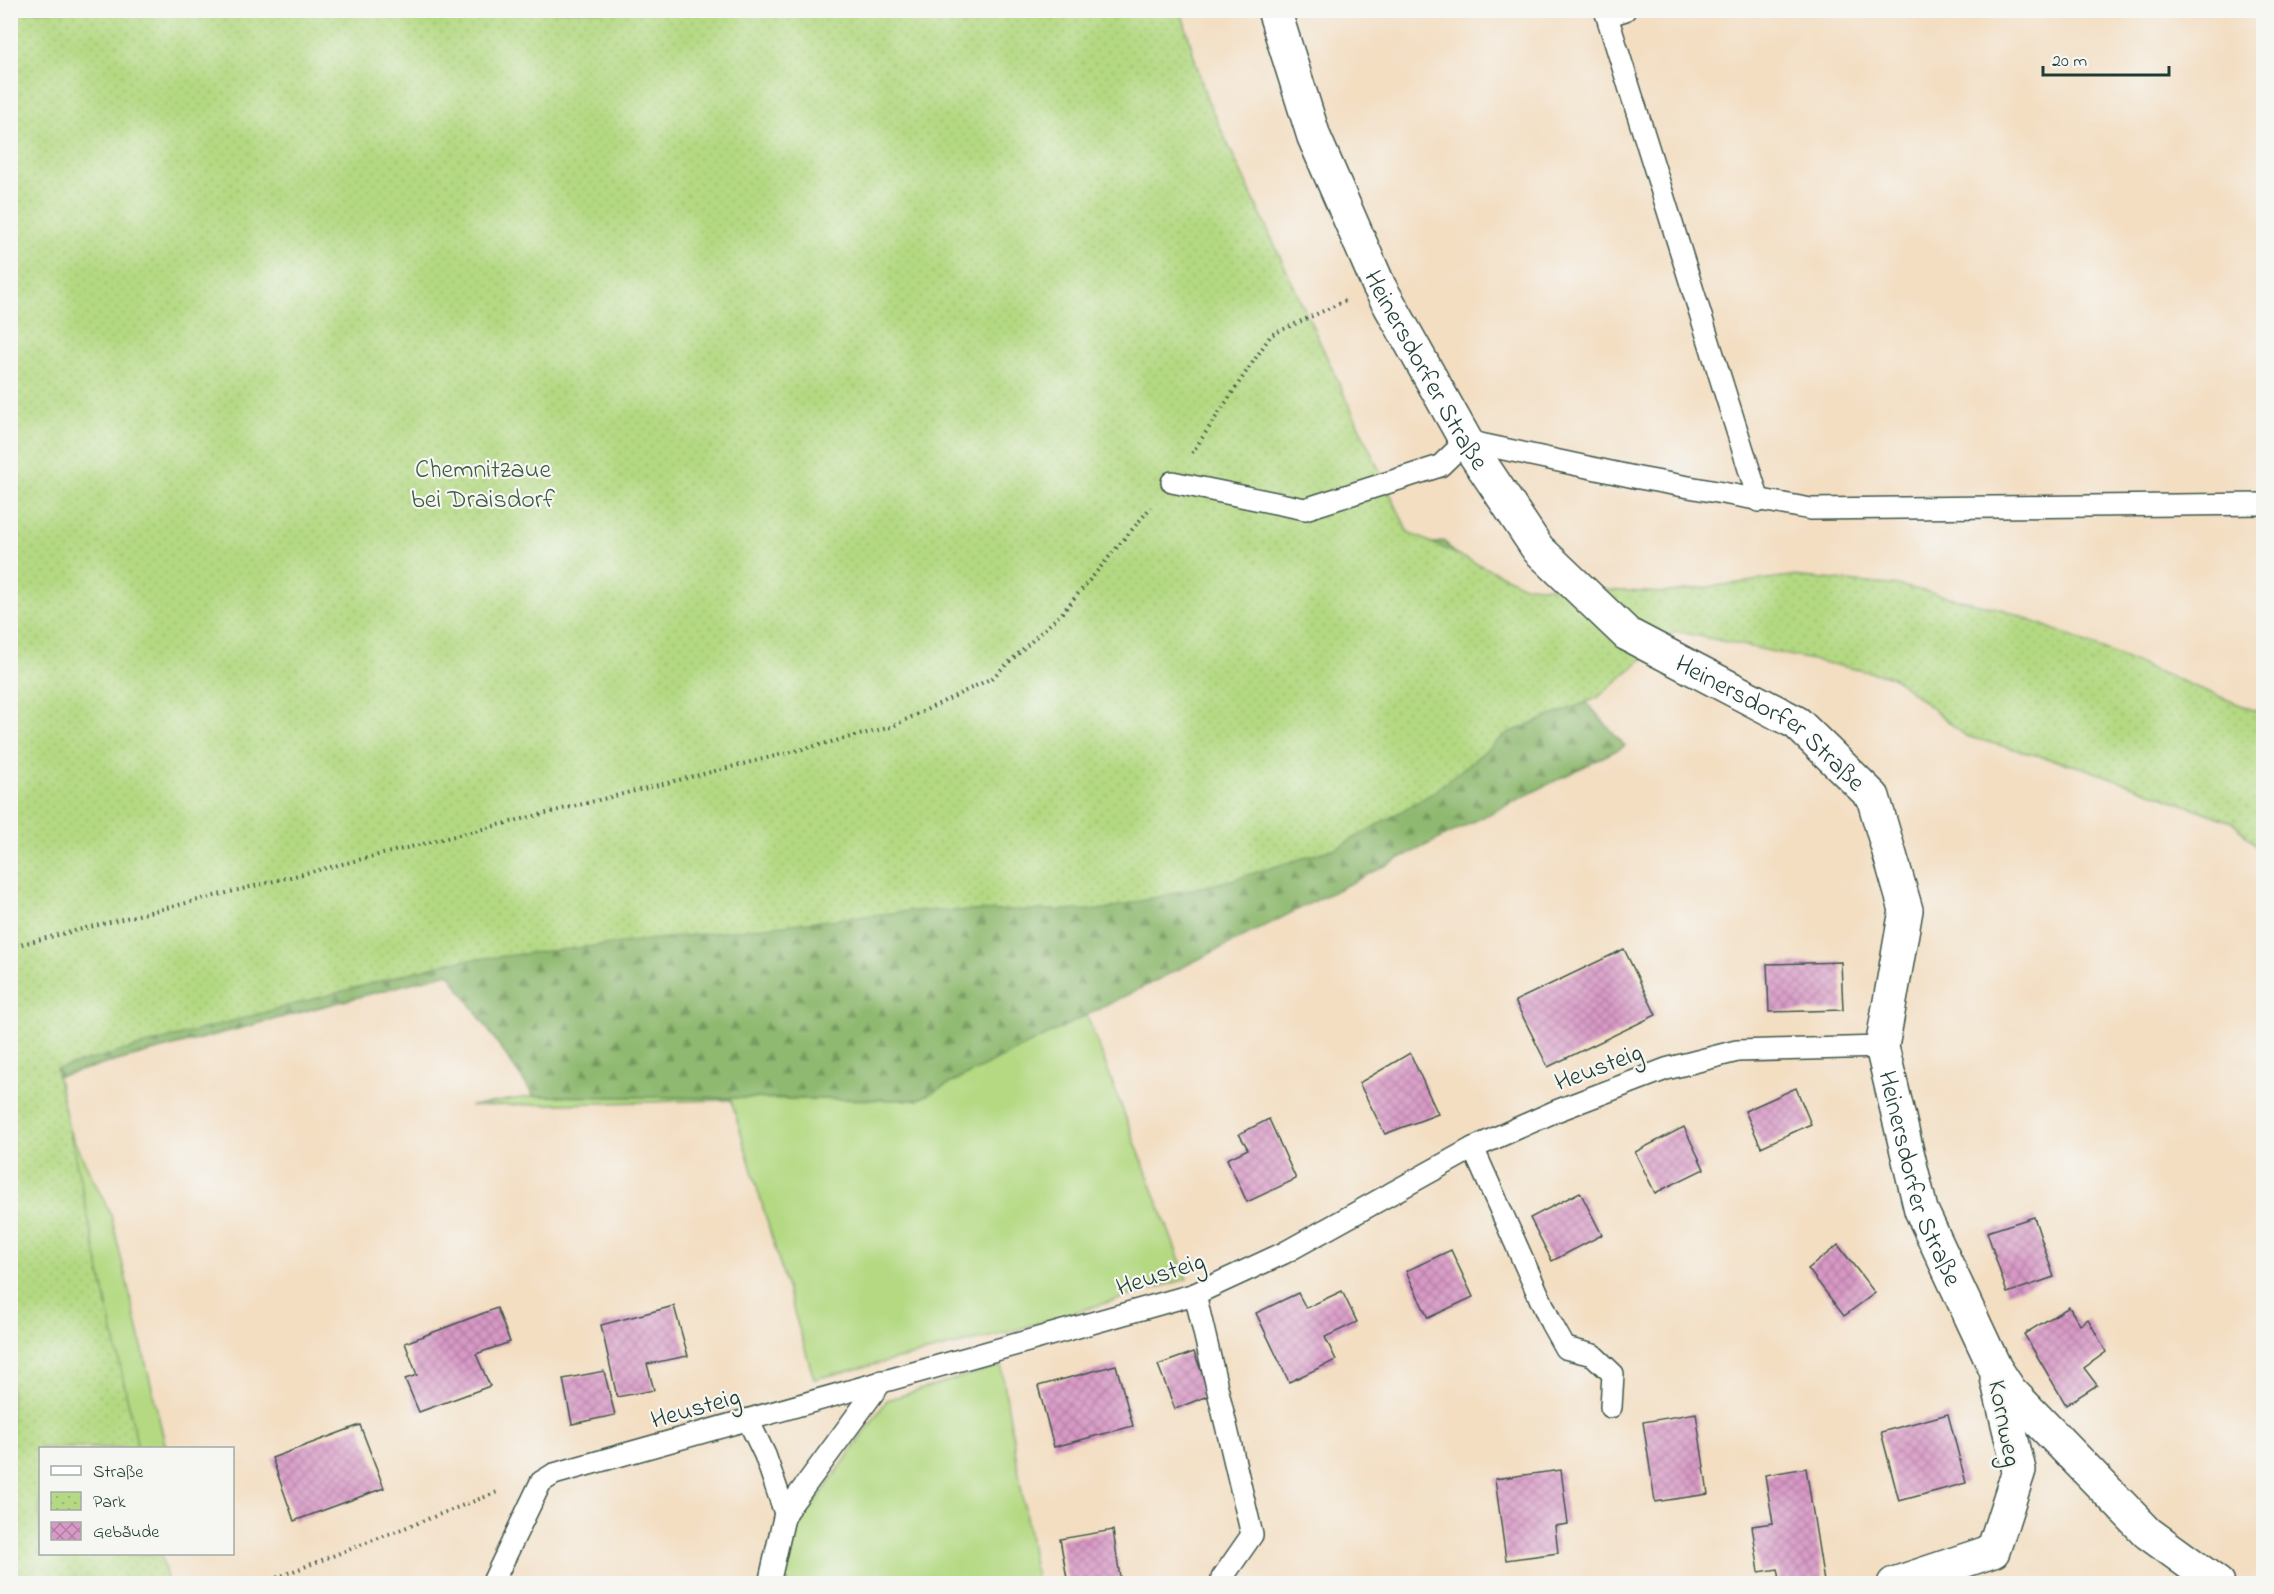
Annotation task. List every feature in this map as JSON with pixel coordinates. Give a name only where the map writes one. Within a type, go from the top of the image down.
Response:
[{"type":"street","name":"Heinersdorfer Straße","points":[[1274,10],[1314,137],[1379,286],[1466,441],[1538,549],[1627,634],[1797,723],[1873,797],[1906,910],[1882,1047],[1922,1210],[2002,1383],[2148,1533],[2218,1584]]},
{"type":"street","name":"Kornweg","points":[[1894,1584],[1993,1551],[2019,1470],[2002,1383]]},
{"type":"lane","points":[[1612,12],[1759,501]]},
{"type":"lane","points":[[1172,482],[1305,509],[1440,466],[1466,441],[1759,501],[1811,509],[2264,504]]},
{"type":"lane","name":"Heusteig","points":[[542,1482],[554,1474],[1195,1294],[1284,1253],[1473,1148],[1556,1111],[1666,1069],[1727,1054],[1796,1048],[1882,1047]]},
{"type":"lane","points":[[1473,1148],[1551,1323],[1565,1348],[1593,1355],[1613,1374],[1611,1407]]},
{"type":"lane","points":[[1195,1294],[1252,1535],[1222,1578]]},
{"type":"lane","points":[[769,1584],[785,1513],[882,1381]]},
{"type":"lane","points":[[748,1420],[765,1455],[785,1513]]},
{"type":"lane","points":[[492,1584],[542,1482]]},
{"type":"path","points":[[10,947],[891,727],[992,678],[1062,613],[1172,482],[1271,335],[1379,286]]},
{"type":"path","points":[[260,1584],[506,1489],[542,1482]]},
{"type":"green space","name":"Chemnitzaue bei Draisdorf","points":[[11,11],[1181,11],[1206,97],[1408,532],[1525,586],[1663,593],[1791,576],[1902,586],[2005,610],[2263,714],[2263,854],[2235,823],[2087,769],[1966,736],[1893,677],[1675,631],[1597,698],[1508,733],[1431,794],[1339,847],[1228,881],[1101,910],[910,911],[450,962],[56,1069],[138,1447],[39,1447],[39,1555],[161,1555],[168,1583],[11,1584]]},
{"type":"green space","points":[[1444,541],[1625,746],[917,1100],[534,1096],[449,973],[11,1089],[11,905]]},
{"type":"green space","points":[[1086,1013],[1187,1279],[998,1335],[814,1379],[731,1100],[470,1106],[534,1096],[916,1100]]},
{"type":"green space","points":[[44,1080],[111,1215],[166,1447],[39,1447],[39,1555],[11,1584]]},
{"type":"green space","points":[[1001,1365],[1037,1583],[773,1584],[778,1556],[887,1400]]},
{"type":"building","points":[[1624,949],[1656,1015],[1548,1067],[1515,1001]]},
{"type":"building","points":[[1841,962],[1843,1010],[1769,1012],[1767,964]]},
{"type":"building","points":[[1410,1053],[1438,1114],[1385,1134],[1359,1083]]},
{"type":"building","points":[[1796,1088],[1811,1124],[1761,1147],[1745,1111]]},
{"type":"building","points":[[1269,1119],[1296,1179],[1247,1202],[1227,1159],[1248,1149],[1239,1134]]},
{"type":"building","points":[[1684,1127],[1704,1169],[1655,1193],[1635,1152]]},
{"type":"building","points":[[1580,1192],[1602,1235],[1552,1261],[1530,1218]]},
{"type":"building","points":[[2034,1217],[2054,1277],[2007,1293],[1987,1232]]},
{"type":"building","points":[[1838,1245],[1875,1293],[1844,1316],[1808,1269]]},
{"type":"building","points":[[1451,1250],[1473,1297],[1428,1318],[1406,1271]]},
{"type":"building","points":[[1342,1291],[1357,1322],[1325,1337],[1336,1360],[1289,1382],[1256,1313],[1298,1293],[1306,1308]]},
{"type":"building","points":[[674,1306],[688,1356],[647,1364],[654,1390],[617,1397],[601,1325]]},
{"type":"building","points":[[2069,1307],[2080,1325],[2088,1319],[2106,1352],[2084,1368],[2097,1385],[2066,1405],[2024,1334]]},
{"type":"building","points":[[497,1308],[510,1342],[476,1354],[490,1386],[419,1412],[405,1379],[417,1375],[405,1343]]},
{"type":"building","points":[[1194,1352],[1210,1395],[1175,1409],[1158,1365]]},
{"type":"building","points":[[1116,1365],[1133,1426],[1054,1447],[1038,1386]]},
{"type":"building","points":[[604,1371],[615,1415],[572,1424],[563,1379]]},
{"type":"building","points":[[1696,1413],[1708,1494],[1655,1502],[1643,1422]]},
{"type":"building","points":[[1948,1414],[1966,1483],[1899,1501],[1881,1432]]},
{"type":"building","points":[[360,1425],[384,1488],[294,1521],[272,1458]]},
{"type":"building","points":[[1806,1468],[1824,1582],[1781,1584],[1778,1569],[1759,1572],[1752,1526],[1773,1523],[1765,1475]]},
{"type":"building","points":[[1561,1470],[1568,1524],[1555,1526],[1558,1553],[1506,1560],[1495,1479]]},
{"type":"building","points":[[1113,1530],[1121,1584],[1068,1584],[1060,1539]]}]
